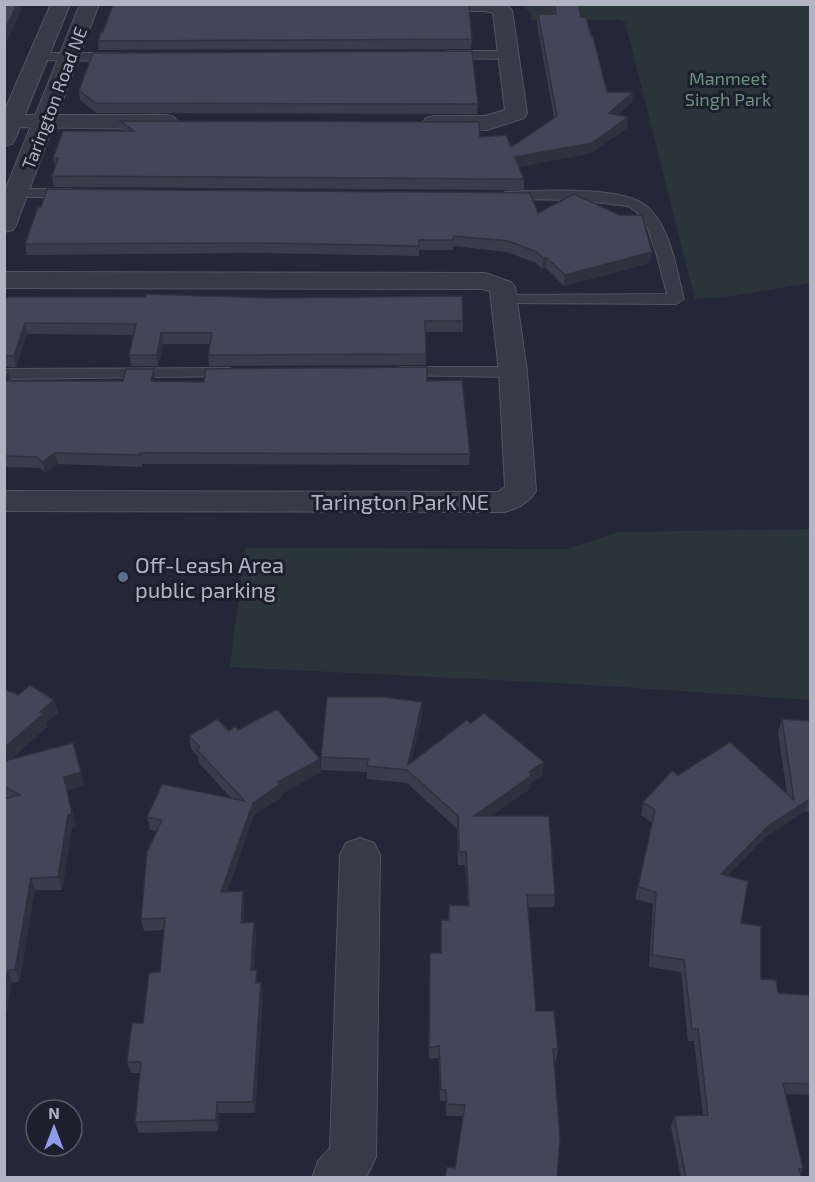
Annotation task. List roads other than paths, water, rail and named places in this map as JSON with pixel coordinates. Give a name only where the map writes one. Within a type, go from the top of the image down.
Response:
[{"type":"street","name":"Tarington Road NE","points":[[8,131],[61,4]]},
{"type":"street","name":"Tarington Road NE","points":[[4,225],[11,193],[45,122],[90,4]]},
{"type":"street","points":[[403,5],[487,5],[502,10],[516,114],[487,123],[416,123]]},
{"type":"street","points":[[8,131],[45,122],[192,122]]},
{"type":"street","points":[[4,280],[485,281],[502,288],[505,300]]},
{"type":"street","name":"Tarington Park NE","points":[[4,501],[504,501],[521,490],[513,372],[505,300]]},
{"type":"street","points":[[335,1178],[353,1157],[360,855]]},
{"type":"lane","points":[[437,56],[508,55]]},
{"type":"lane","points":[[39,57],[132,57]]},
{"type":"lane","points":[[11,193],[84,193]]},
{"type":"lane","points":[[488,196],[607,197],[640,206],[657,230],[676,299],[505,300]]},
{"type":"lane","points":[[383,373],[513,372]]},
{"type":"lane","points":[[4,374],[241,373]]},
{"type":"place","name":"Off-Leash Area public parking","points":[[123,577]]},
{"type":"park label","name":"Manmeet Singh Park","points":[[728,88]]}]
